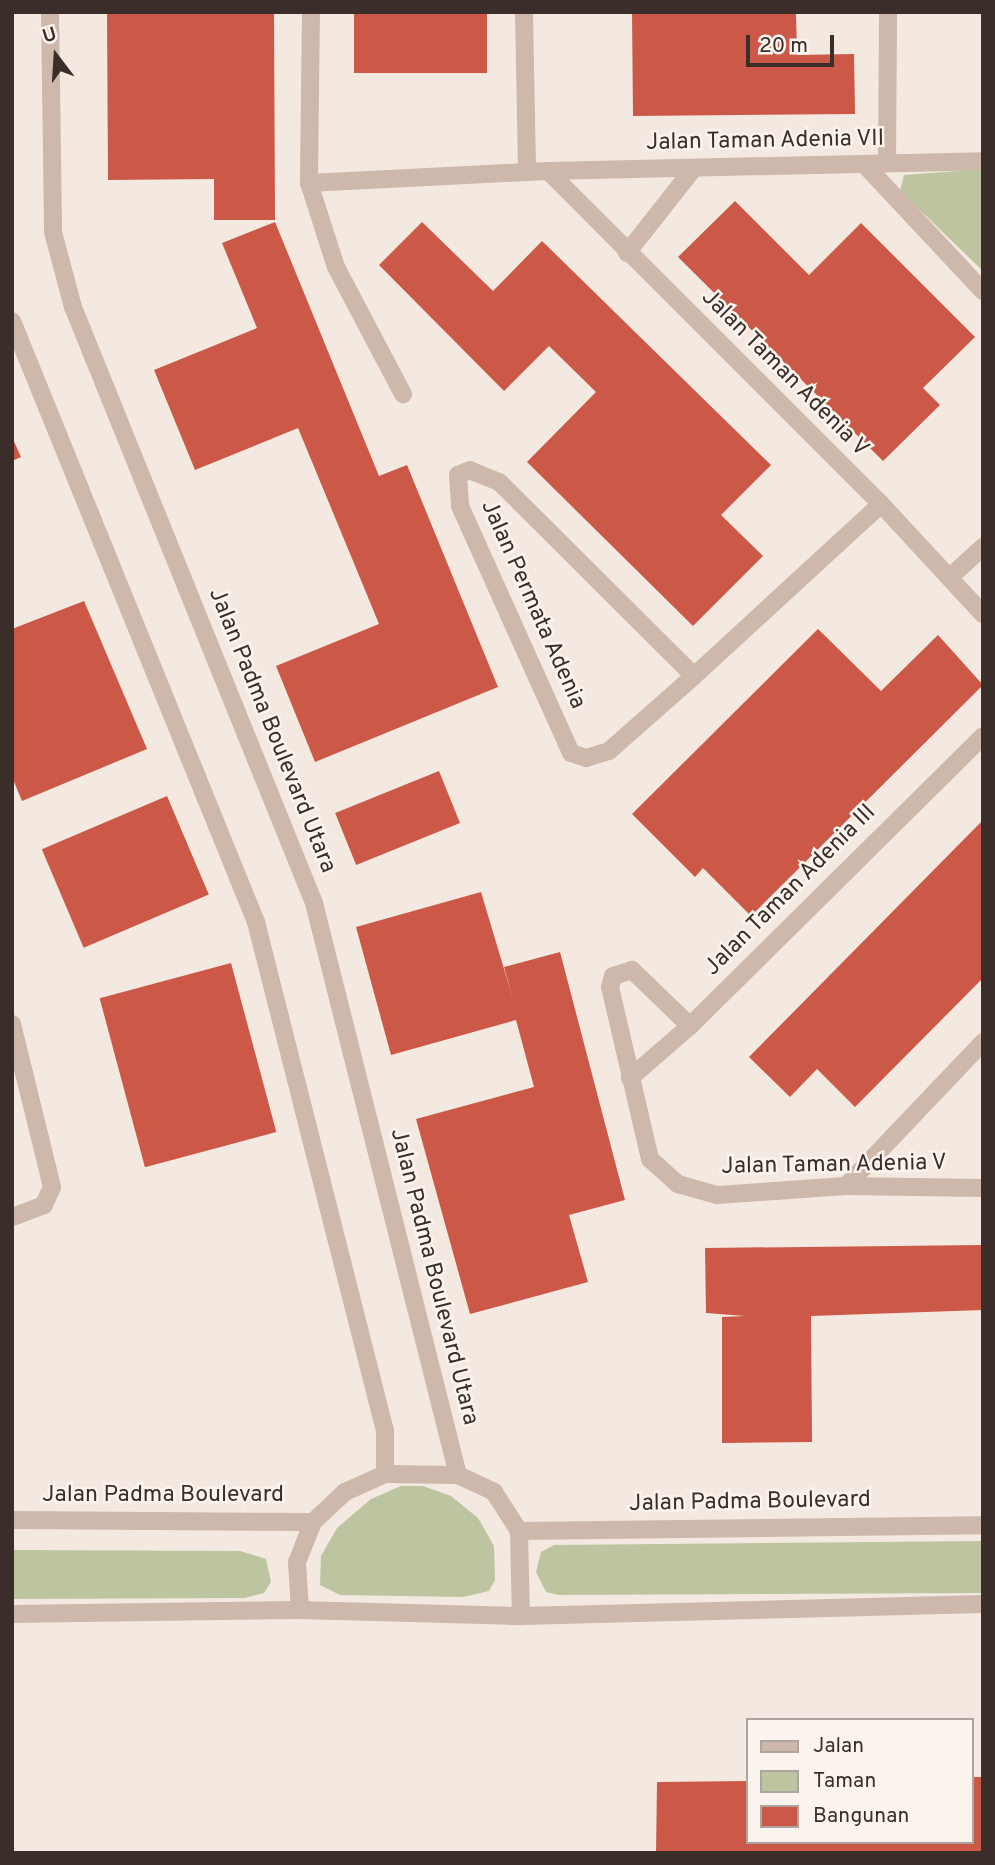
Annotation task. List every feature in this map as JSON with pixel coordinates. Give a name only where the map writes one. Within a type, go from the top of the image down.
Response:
[{"type":"street","name":"Jalan Padma Boulevard Utara","points":[[50,12],[53,232],[73,307],[314,903],[458,1475]]},
{"type":"street","points":[[311,12],[309,183],[336,267],[403,394]]},
{"type":"street","points":[[524,12],[527,172]]},
{"type":"street","points":[[887,163],[888,12]]},
{"type":"street","name":"Jalan Taman Adenia VII","points":[[309,183],[548,171],[983,161]]},
{"type":"street","points":[[864,164],[983,291]]},
{"type":"street","points":[[626,253],[694,168]]},
{"type":"street","name":"Jalan Taman Adenia V","points":[[548,171],[626,253],[881,504],[983,614]]},
{"type":"street","points":[[12,321],[256,922],[385,1431],[385,1474]]},
{"type":"street","name":"Jalan Permata Adenia","points":[[694,676],[499,482],[470,470],[457,475],[460,506],[571,753],[586,758],[609,751],[694,676],[881,504]]},
{"type":"street","points":[[950,577],[983,547]]},
{"type":"street","name":"Jalan Taman Adenia III","points":[[630,1077],[690,1026],[983,736]]},
{"type":"street","name":"Jalan Taman Adenia V","points":[[690,1026],[632,970],[613,976],[610,987],[650,1159],[678,1184],[717,1195],[846,1186],[983,1188]]},
{"type":"street","points":[[12,1024],[52,1187],[44,1205],[12,1217]]},
{"type":"street","points":[[846,1186],[983,1042]]},
{"type":"street","points":[[300,1610],[297,1562],[313,1522],[345,1492],[385,1474],[458,1475],[494,1492],[519,1531],[521,1615]]},
{"type":"street","name":"Jalan Padma Boulevard","points":[[12,1520],[313,1522]]},
{"type":"street","name":"Jalan Padma Boulevard","points":[[519,1531],[983,1525]]},
{"type":"street","points":[[12,1614],[300,1610],[521,1615],[983,1604]]},
{"type":"green space","points":[[983,169],[983,271],[900,191],[904,175]]},
{"type":"green space","points":[[401,1486],[423,1486],[451,1496],[478,1518],[494,1546],[495,1580],[489,1591],[463,1597],[340,1595],[320,1585],[321,1556],[337,1528],[371,1499]]},
{"type":"green space","points":[[983,1541],[983,1593],[559,1595],[546,1592],[536,1572],[541,1552],[554,1545]]},
{"type":"green space","points":[[12,1550],[240,1551],[266,1559],[271,1582],[264,1593],[245,1598],[12,1599]]},
{"type":"building","points":[[107,12],[274,12],[275,220],[214,220],[214,179],[108,180]]},
{"type":"building","points":[[354,12],[487,12],[487,73],[354,73]]},
{"type":"building","points":[[632,12],[796,12],[797,55],[854,54],[855,114],[633,116]]},
{"type":"building","points":[[735,201],[809,275],[861,223],[975,337],[923,388],[940,405],[883,461],[678,257]]},
{"type":"building","points":[[275,222],[379,476],[407,465],[498,687],[315,762],[276,666],[379,624],[298,428],[195,470],[154,370],[257,328],[222,243]]},
{"type":"building","points":[[422,222],[493,291],[542,241],[771,465],[721,515],[763,556],[693,626],[527,462],[596,392],[549,346],[504,391],[379,265]]},
{"type":"building","points":[[12,437],[21,457],[12,461]]},
{"type":"building","points":[[84,601],[147,749],[22,801],[12,777],[12,629]]},
{"type":"building","points":[[818,629],[881,691],[938,635],[983,685],[751,916],[703,868],[695,877],[632,814]]},
{"type":"building","points":[[439,771],[460,823],[356,865],[335,813]]},
{"type":"building","points":[[167,796],[209,894],[84,948],[42,849]]},
{"type":"building","points":[[983,820],[983,978],[855,1107],[817,1069],[790,1097],[749,1057]]},
{"type":"building","points":[[481,892],[513,999],[504,967],[560,952],[625,1200],[569,1215],[588,1282],[470,1314],[416,1119],[534,1087],[516,1020],[391,1055],[356,927]]},
{"type":"building","points":[[231,963],[276,1132],[145,1167],[100,998]]},
{"type":"building","points":[[983,1245],[983,1310],[811,1316],[812,1442],[722,1443],[722,1317],[745,1316],[706,1313],[705,1248]]},
{"type":"building","points":[[974,1777],[983,1777],[983,1853],[656,1853],[657,1782],[746,1781],[746,1844],[974,1844]]}]
